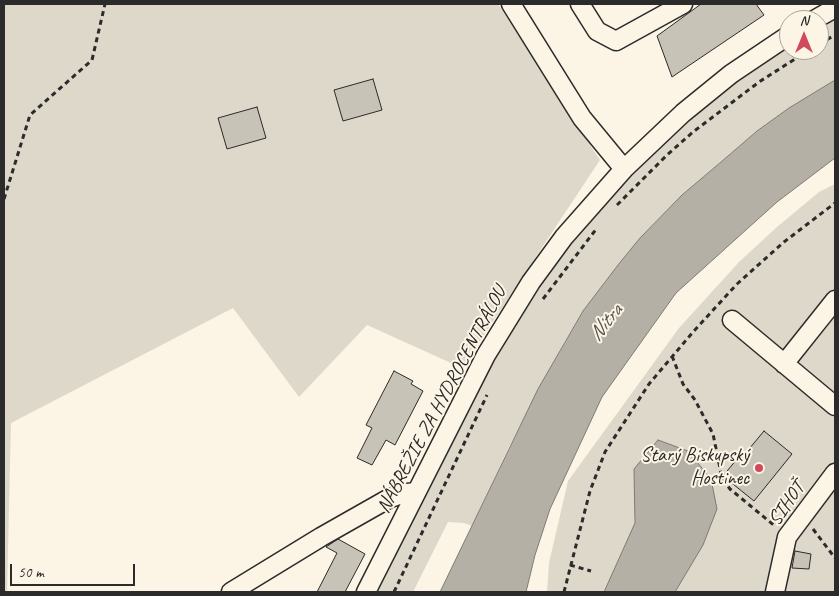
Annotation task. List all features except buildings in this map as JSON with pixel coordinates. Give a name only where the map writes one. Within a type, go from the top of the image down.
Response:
[{"type":"street","points":[[511,4],[582,118],[624,168]]},
{"type":"street","points":[[580,4],[596,31],[616,41],[684,4]]},
{"type":"street","name":"NÁBREŽIE ZA HYDROCENTRÁLOU","points":[[366,592],[486,355],[531,282],[564,237],[624,168],[654,139],[731,74],[779,42]]},
{"type":"street","points":[[784,364],[835,300]]},
{"type":"street","points":[[732,320],[835,406]]},
{"type":"street","name":"SIHOŤ","points":[[775,592],[787,537],[835,473]]},
{"type":"street","points":[[231,592],[321,537],[388,500],[401,494],[415,492]]},
{"type":"path","points":[[4,197],[30,115],[92,60],[105,4]]},
{"type":"path","points":[[616,206],[693,132],[758,82],[792,60]]},
{"type":"path","points":[[564,592],[590,491],[606,452],[649,384],[737,284],[784,242],[835,203]]},
{"type":"path","points":[[540,303],[558,277],[599,226]]},
{"type":"path","points":[[672,356],[683,384],[695,400],[713,434],[722,478],[730,489],[787,537]]},
{"type":"path","points":[[394,592],[490,388]]},
{"type":"path","points":[[803,516],[835,558]]},
{"type":"path","points":[[570,564],[591,572]]},
{"type":"shaded area","points":[[4,4],[498,4],[600,160],[462,368],[367,325],[299,397],[233,308],[11,423],[7,592],[4,592]]},
{"type":"shaded area","points":[[835,17],[835,80],[789,108],[757,131],[682,195],[640,238],[583,311],[565,341],[509,447],[472,526],[464,523],[448,522],[413,592],[376,592],[412,524],[470,400],[528,301],[587,221],[623,181],[692,116],[779,50],[779,60],[829,60],[829,20]]},
{"type":"shaded area","points":[[835,184],[835,592],[547,592],[549,563],[568,481],[679,328],[739,262],[819,192]]},
{"type":"water","name":"Nitra","points":[[835,80],[835,158],[777,202],[676,293],[602,397],[550,509],[535,555],[526,592],[440,592],[538,389],[583,311],[618,265],[640,238],[682,195],[757,131],[789,108]]},
{"type":"water","points":[[658,440],[688,451],[711,479],[717,509],[703,545],[675,592],[604,592],[635,523],[634,469]]},
{"type":"place","name":"Starý Biskupský Hostinec","points":[[759,468]]}]
